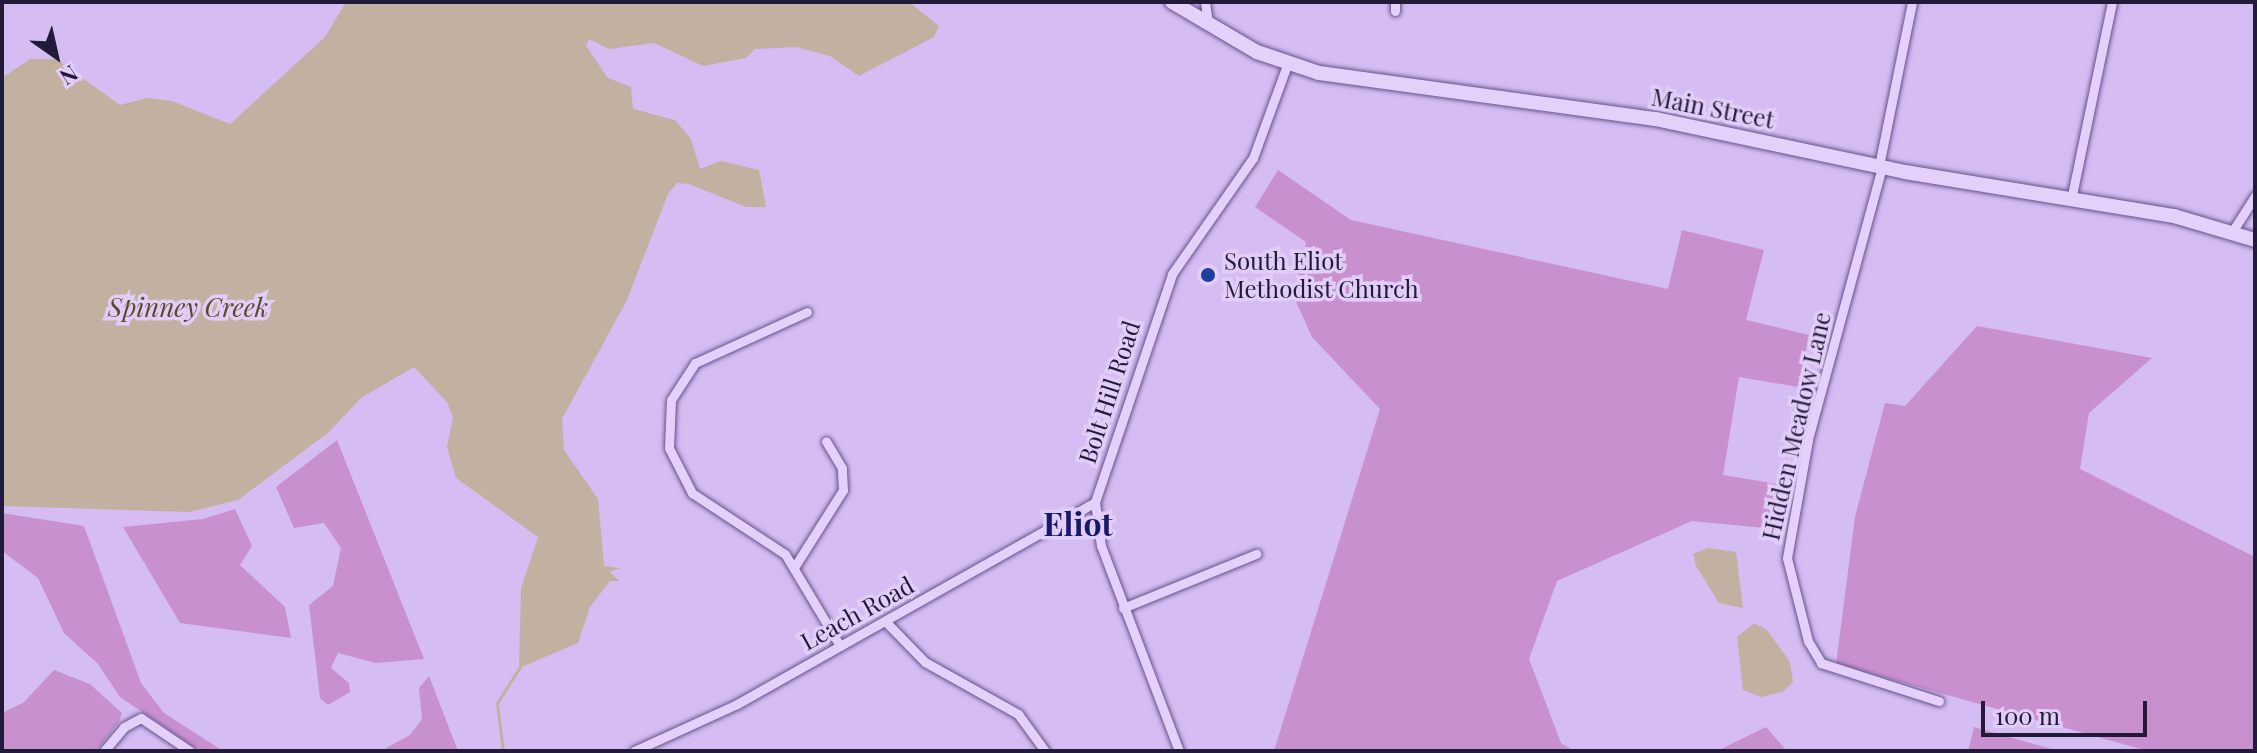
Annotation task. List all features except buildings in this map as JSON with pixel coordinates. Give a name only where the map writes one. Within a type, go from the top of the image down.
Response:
[{"type":"main road","name":"Main Street","points":[[1172,2],[1287,65],[1629,114],[1880,166],[2232,232],[2255,240]]},
{"type":"street","points":[[1205,2],[1208,24]]},
{"type":"street","points":[[1880,166],[1912,2]]},
{"type":"street","points":[[2071,200],[2112,2]]},
{"type":"street","name":"Bolt Hill Road","points":[[1179,751],[1097,533],[1095,502],[1159,303],[1182,256],[1253,158],[1287,65]]},
{"type":"street","name":"Hidden Meadow Lane","points":[[1880,166],[1808,440],[1787,558],[1808,641],[1821,663],[1939,701]]},
{"type":"street","points":[[2232,232],[2255,196]]},
{"type":"street","points":[[807,312],[695,363],[675,389],[668,425],[671,458],[692,493],[773,543],[795,566],[840,646]]},
{"type":"street","points":[[795,566],[843,490],[842,468],[826,441]]},
{"type":"street","name":"Leach Road","points":[[634,751],[840,646],[1095,502]]},
{"type":"street","points":[[1123,608],[1256,554]]},
{"type":"street","points":[[885,621],[925,662],[1018,714],[1045,751]]},
{"type":"street","points":[[104,751],[124,727],[141,718],[190,751]]},
{"type":"shaded area","points":[[1278,170],[1351,220],[1668,289],[1682,230],[1764,250],[1746,320],[1809,335],[1798,387],[1739,377],[1723,475],[1783,485],[1774,529],[1692,521],[1557,581],[1529,659],[1561,743],[1574,751],[1274,751],[1380,409],[1312,337],[1293,295],[1306,242],[1255,207]]},
{"type":"shaded area","points":[[1977,326],[2152,358],[2089,413],[2080,469],[2255,557],[2255,751],[2148,751],[1836,664],[1855,517],[1885,403],[1905,406]]},
{"type":"shaded area","points":[[337,440],[424,659],[376,663],[338,653],[331,668],[349,683],[350,692],[328,705],[320,698],[309,605],[333,586],[341,548],[324,523],[294,528],[276,487]]},
{"type":"shaded area","points":[[235,509],[252,546],[240,565],[285,607],[291,638],[180,623],[123,527],[203,519]]},
{"type":"shaded area","points":[[2,513],[84,526],[141,683],[164,713],[223,751],[200,751],[120,697],[98,664],[64,633],[38,578],[2,551]]},
{"type":"shaded area","points":[[54,670],[90,684],[122,713],[119,722],[96,751],[2,751],[2,713],[23,703]]},
{"type":"shaded area","points":[[429,676],[458,751],[381,751],[410,735],[422,719],[419,688]]},
{"type":"shaded area","points":[[1766,727],[1787,751],[1717,751]]},
{"type":"shaded area","points":[[1974,727],[2059,751],[1968,751]]},
{"type":"water","name":"Spinney Creek","points":[[346,2],[909,2],[939,26],[934,37],[859,76],[830,56],[796,47],[755,49],[746,58],[703,66],[654,43],[609,49],[589,39],[586,46],[608,78],[631,87],[633,109],[675,120],[691,139],[700,169],[721,161],[759,170],[766,207],[746,207],[689,184],[677,183],[668,194],[627,300],[562,419],[564,450],[598,499],[604,566],[620,568],[610,572],[620,581],[610,581],[590,607],[578,643],[519,668],[521,588],[538,537],[456,478],[447,447],[453,418],[447,402],[414,367],[361,398],[329,432],[238,500],[189,512],[2,506],[2,78],[30,59],[56,59],[120,105],[147,98],[172,101],[230,124],[325,37]]},
{"type":"water","points":[[1708,548],[1736,552],[1743,608],[1719,603],[1696,566],[1693,554]]},
{"type":"water","points":[[1754,623],[1767,630],[1790,662],[1793,682],[1782,692],[1761,697],[1743,690],[1737,637]]},
{"type":"waterway","name":"Spinney Creek","points":[[503,751],[497,703],[520,667]]},
{"type":"place","name":"South Eliot Methodist Church","points":[[1208,275]]},
{"type":"district","name":"Eliot","points":[[1078,523]]}]
